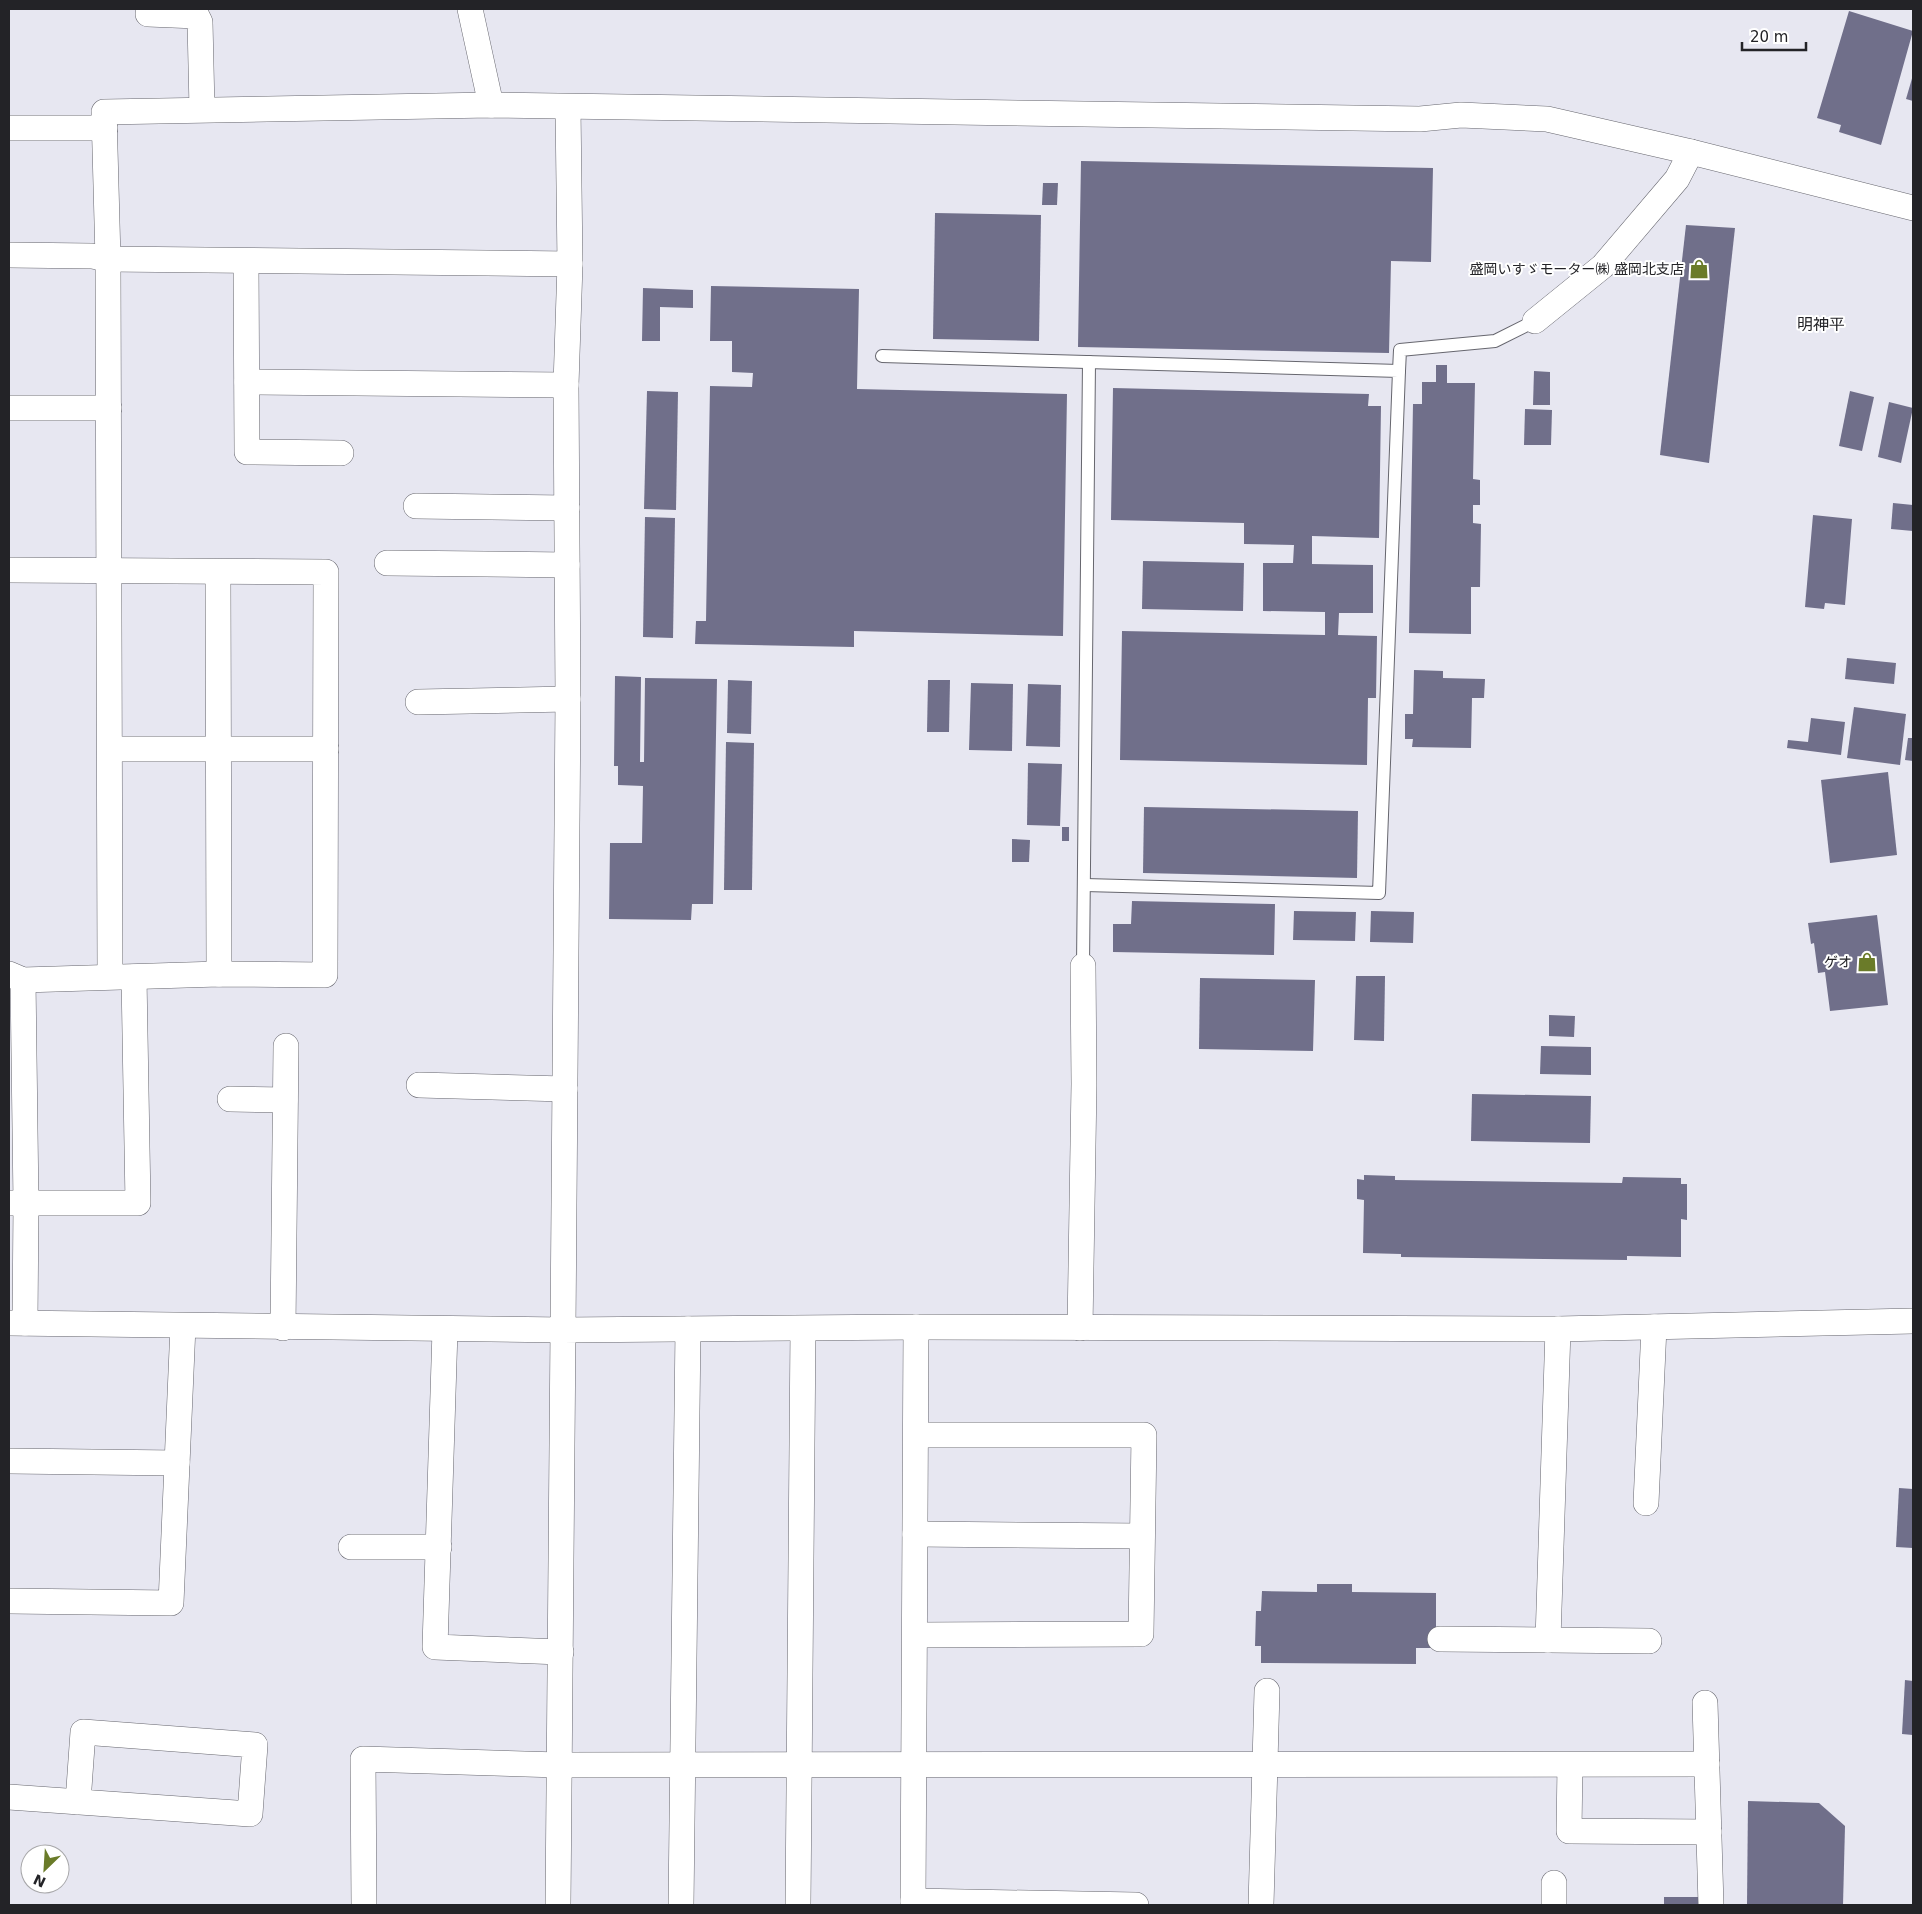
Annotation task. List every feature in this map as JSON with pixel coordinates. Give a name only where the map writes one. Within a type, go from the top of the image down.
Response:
[{"type":"street","points":[[470,9],[491,106]]},
{"type":"street","points":[[148,14],[197,16],[200,22],[202,109]]},
{"type":"street","points":[[17,1203],[138,1203],[122,977],[110,749],[108,259],[104,112],[491,106],[1420,119],[1461,115],[1547,119],[1691,152],[1913,208]]},
{"type":"street","points":[[558,1905],[568,699],[566,385],[570,264],[568,108]]},
{"type":"street","points":[[9,128],[105,128]]},
{"type":"street","points":[[1535,321],[1603,266],[1677,180],[1691,152]]},
{"type":"street","points":[[9,255],[92,256],[108,259],[570,264]]},
{"type":"street","points":[[246,261],[247,452],[341,452]]},
{"type":"street","points":[[246,382],[566,385]]},
{"type":"street","points":[[9,408],[109,408]]},
{"type":"street","points":[[416,506],[567,508]]},
{"type":"street","points":[[387,563],[567,565]]},
{"type":"street","points":[[9,570],[326,572],[325,975],[219,974],[122,977],[16,977],[17,1323],[445,1330],[916,1327],[1558,1329],[1913,1321]]},
{"type":"street","points":[[218,572],[219,974]]},
{"type":"street","points":[[418,702],[568,699]]},
{"type":"street","points":[[110,749],[326,749]]},
{"type":"street","points":[[1080,1328],[1084,1084],[1083,966]]},
{"type":"street","points":[[283,1328],[286,1046]]},
{"type":"street","points":[[418,1085],[565,1089]]},
{"type":"street","points":[[230,1099],[286,1100]]},
{"type":"street","points":[[9,1601],[171,1603],[183,1326]]},
{"type":"street","points":[[916,1327],[913,1903],[1136,1905]]},
{"type":"street","points":[[1646,1503],[1654,1327]]},
{"type":"street","points":[[798,1905],[803,1328]]},
{"type":"street","points":[[681,1905],[688,1329]]},
{"type":"street","points":[[1548,1640],[1558,1329]]},
{"type":"street","points":[[445,1330],[436,1648],[561,1652]]},
{"type":"street","points":[[915,1635],[1141,1634],[1144,1435],[916,1435]]},
{"type":"street","points":[[9,1461],[177,1463]]},
{"type":"street","points":[[915,1534],[1142,1536]]},
{"type":"street","points":[[351,1547],[439,1547]]},
{"type":"street","points":[[1440,1639],[1649,1641]]},
{"type":"street","points":[[1261,1905],[1264,1765],[1267,1748],[1267,1692]]},
{"type":"street","points":[[1705,1703],[1711,1905]]},
{"type":"street","points":[[9,1797],[78,1802],[250,1814],[255,1745],[83,1732],[78,1802]]},
{"type":"street","points":[[364,1905],[363,1759],[559,1764],[1707,1764]]},
{"type":"street","points":[[1570,1765],[1569,1831],[1709,1832]]},
{"type":"lane","points":[[1085,885],[1379,893],[1400,350],[1495,341],[1535,321]]},
{"type":"lane","points":[[882,356],[1399,371]]},
{"type":"lane","points":[[1083,966],[1089,362]]},
{"type":"building","points":[[1849,11],[1913,31],[1881,145],[1839,132],[1841,125],[1817,118]]},
{"type":"building","points":[[1913,75],[1913,101],[1906,99]]},
{"type":"building","points":[[1081,161],[1433,168],[1431,262],[1391,261],[1389,353],[1078,347]]},
{"type":"building","points":[[1043,183],[1058,183],[1057,205],[1042,205]]},
{"type":"building","points":[[935,213],[1041,215],[1039,341],[933,339]]},
{"type":"building","points":[[1686,225],[1735,228],[1709,463],[1660,455]]},
{"type":"building","points":[[711,286],[859,289],[857,389],[1067,394],[1063,636],[854,631],[854,647],[695,644],[696,621],[706,621],[710,386],[752,387],[753,373],[732,372],[732,341],[710,341]]},
{"type":"building","points":[[643,288],[693,290],[693,308],[660,307],[660,341],[642,341]]},
{"type":"building","points":[[1436,365],[1447,365],[1447,383],[1475,383],[1473,479],[1480,480],[1480,505],[1473,505],[1473,523],[1481,524],[1480,587],[1471,587],[1471,634],[1409,633],[1413,404],[1422,404],[1422,382],[1436,382]]},
{"type":"building","points":[[1534,371],[1550,372],[1550,405],[1533,405]]},
{"type":"building","points":[[1113,388],[1369,394],[1368,406],[1381,406],[1379,538],[1312,536],[1312,564],[1373,565],[1373,613],[1339,613],[1338,635],[1377,636],[1376,698],[1368,698],[1367,765],[1120,760],[1122,631],[1325,635],[1325,612],[1263,611],[1263,563],[1293,563],[1294,545],[1244,544],[1244,523],[1111,520]]},
{"type":"building","points":[[647,391],[678,392],[676,510],[644,509]]},
{"type":"building","points":[[1850,391],[1874,397],[1862,451],[1839,446]]},
{"type":"building","points":[[1889,402],[1913,408],[1901,463],[1878,457]]},
{"type":"building","points":[[1525,409],[1552,410],[1551,445],[1524,445]]},
{"type":"building","points":[[1893,503],[1913,505],[1913,531],[1891,529]]},
{"type":"building","points":[[1813,515],[1852,519],[1845,605],[1825,603],[1824,609],[1805,607]]},
{"type":"building","points":[[645,517],[675,518],[673,638],[643,637]]},
{"type":"building","points":[[1143,561],[1244,563],[1243,611],[1142,609]]},
{"type":"building","points":[[1847,658],[1896,663],[1894,684],[1845,679]]},
{"type":"building","points":[[1414,670],[1443,671],[1443,678],[1485,679],[1484,698],[1472,698],[1471,748],[1412,747],[1413,739],[1405,739],[1405,714],[1413,714]]},
{"type":"building","points":[[615,676],[641,677],[640,762],[644,762],[645,678],[717,679],[713,904],[692,904],[691,920],[609,919],[610,843],[642,843],[643,786],[618,785],[618,766],[614,766]]},
{"type":"building","points":[[728,680],[752,681],[751,734],[727,733]]},
{"type":"building","points":[[928,680],[950,680],[949,732],[927,732]]},
{"type":"building","points":[[971,683],[1013,684],[1012,751],[969,750]]},
{"type":"building","points":[[1028,684],[1061,685],[1060,747],[1026,746]]},
{"type":"building","points":[[1854,707],[1906,714],[1900,765],[1847,758]]},
{"type":"building","points":[[1811,718],[1845,722],[1841,755],[1787,748],[1788,740],[1808,742]]},
{"type":"building","points":[[1908,738],[1913,738],[1913,761],[1905,760]]},
{"type":"building","points":[[726,742],[754,743],[752,890],[724,890]]},
{"type":"building","points":[[1028,763],[1062,764],[1060,826],[1027,825]]},
{"type":"building","points":[[1888,772],[1897,855],[1830,863],[1821,780]]},
{"type":"building","points":[[1144,807],[1358,811],[1357,878],[1143,873]]},
{"type":"building","points":[[1062,827],[1069,827],[1069,841],[1062,841]]},
{"type":"building","points":[[1012,839],[1030,840],[1029,862],[1012,862]]},
{"type":"building","points":[[1132,901],[1275,904],[1274,955],[1113,952],[1113,924],[1131,924]]},
{"type":"building","points":[[1294,911],[1356,912],[1355,941],[1293,940]]},
{"type":"building","points":[[1371,911],[1414,912],[1413,943],[1370,942]]},
{"type":"building","points":[[1877,915],[1888,1005],[1830,1011],[1825,972],[1818,973],[1814,943],[1811,944],[1808,923]]},
{"type":"building","points":[[1356,976],[1385,976],[1384,1041],[1354,1040]]},
{"type":"building","points":[[1200,978],[1315,980],[1313,1051],[1199,1049]]},
{"type":"building","points":[[1549,1015],[1575,1016],[1574,1037],[1549,1036]]},
{"type":"building","points":[[1541,1046],[1591,1047],[1591,1075],[1540,1074]]},
{"type":"building","points":[[1472,1094],[1591,1096],[1590,1143],[1471,1141]]},
{"type":"building","points":[[1364,1175],[1395,1176],[1395,1180],[1622,1183],[1623,1177],[1681,1178],[1681,1184],[1687,1184],[1687,1220],[1681,1219],[1681,1257],[1627,1256],[1627,1260],[1401,1257],[1401,1254],[1363,1253],[1364,1200],[1357,1199],[1357,1179],[1364,1180]]},
{"type":"building","points":[[1899,1488],[1913,1489],[1913,1548],[1896,1547]]},
{"type":"building","points":[[1317,1584],[1352,1584],[1352,1592],[1436,1593],[1436,1648],[1416,1648],[1416,1664],[1261,1663],[1261,1646],[1255,1646],[1256,1611],[1261,1611],[1262,1591],[1317,1592]]},
{"type":"building","points":[[1905,1680],[1913,1681],[1913,1735],[1902,1734]]},
{"type":"building","points":[[1748,1801],[1819,1803],[1845,1826],[1843,1905],[1747,1905]]},
{"type":"building","points":[[1664,1897],[1699,1897],[1699,1905],[1664,1905]]},
{"type":"place","name":"盛岡いすゞモーター㈱ 盛岡北支店","points":[[1699,269]]},
{"type":"place","name":"ゲオ","points":[[1867,962]]},
{"type":"district","name":"明神平","points":[[1821,324]]}]
